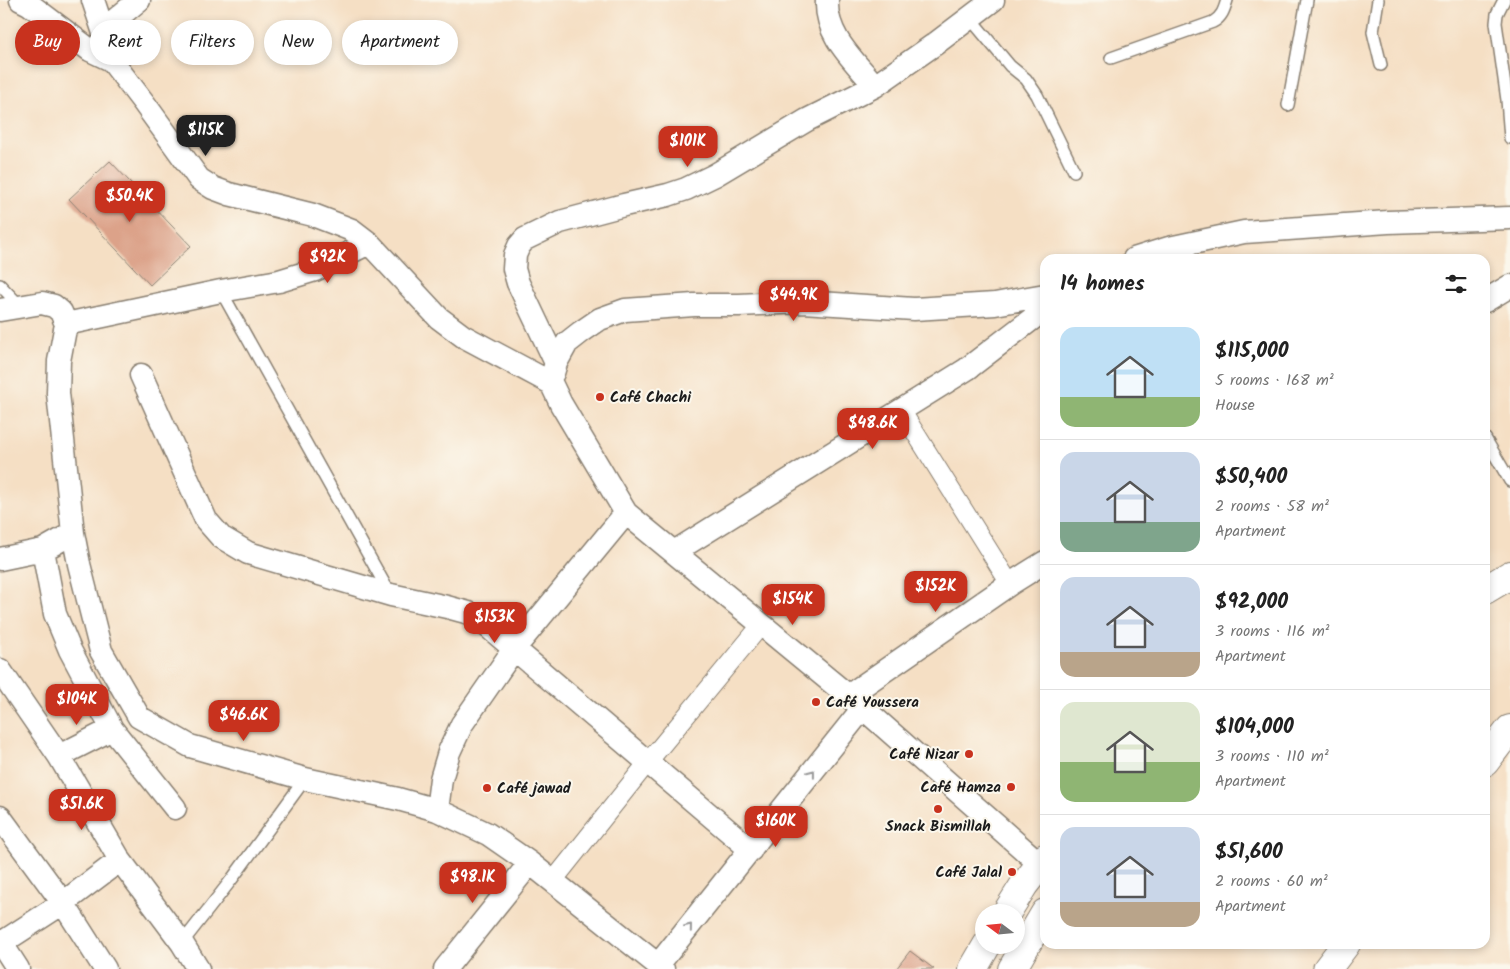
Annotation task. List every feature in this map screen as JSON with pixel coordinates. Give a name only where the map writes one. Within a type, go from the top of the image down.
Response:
[{"type":"main road","points":[[1490,587],[1510,575]]},
{"type":"main road","points":[[1490,755],[1510,729]]},
{"type":"main road","points":[[1012,904],[1024,886],[1040,868]]},
{"type":"main road","points":[[1012,969],[1040,921]]},
{"type":"main road","points":[[1327,969],[1342,949]]},
{"type":"main road","points":[[973,969],[982,954]]},
{"type":"street","points":[[21,0],[90,50]]},
{"type":"street","points":[[93,0],[100,20]]},
{"type":"street","points":[[115,20],[139,0]]},
{"type":"street","points":[[827,0],[829,22],[837,40],[875,86]]},
{"type":"street","points":[[993,0],[875,86],[806,120],[715,176],[686,190],[668,196],[624,205],[560,222],[525,238],[515,254],[514,268],[553,373],[561,404],[626,513],[856,702],[1040,862]]},
{"type":"street","points":[[114,65],[144,103],[198,179],[213,188],[229,194],[313,216],[352,230],[369,243],[439,318],[463,336],[553,373]]},
{"type":"street","points":[[1150,254],[1244,232],[1388,222],[1510,218]]},
{"type":"street","points":[[66,324],[221,290],[279,280],[315,270],[369,243]]},
{"type":"street","points":[[1490,298],[1510,286]]},
{"type":"street","points":[[553,373],[567,344],[600,319],[625,310],[694,305],[803,302],[914,309],[995,304],[1040,296]]},
{"type":"street","points":[[11,308],[42,304],[54,306],[61,312],[66,324],[59,361],[58,393],[73,533],[101,650],[139,717],[190,746],[305,780],[398,799],[436,810],[488,834],[530,863],[661,967],[751,850],[856,702],[1010,584],[1040,565]]},
{"type":"street","points":[[674,552],[967,369],[1040,313]]},
{"type":"street","points":[[141,375],[206,520],[221,537],[248,553],[391,596],[446,607],[469,614],[485,624],[751,850]]},
{"type":"street","points":[[901,410],[1010,584]]},
{"type":"street","points":[[436,810],[441,779],[449,752],[462,724],[514,650],[626,513]]},
{"type":"street","points":[[0,560],[43,550],[73,533]]},
{"type":"street","points":[[43,550],[55,614],[70,650],[112,729],[175,808]]},
{"type":"street","points":[[553,881],[762,624]]},
{"type":"street","points":[[0,670],[59,756],[120,860],[182,943],[198,969]]},
{"type":"street","points":[[59,756],[112,729]]},
{"type":"street","points":[[0,817],[63,903],[105,969]]},
{"type":"street","points":[[18,969],[0,943],[63,903],[120,860]]},
{"type":"street","points":[[445,969],[530,863]]},
{"type":"lane","points":[[1110,58],[1213,22],[1223,12],[1227,0]]},
{"type":"lane","points":[[1288,105],[1307,0]]},
{"type":"lane","points":[[1378,0],[1373,32],[1380,66]]},
{"type":"lane","points":[[1504,0],[1497,14],[1496,23],[1507,100],[1510,138]]},
{"type":"lane","points":[[970,18],[1010,66],[1026,79],[1037,95],[1074,171]]},
{"type":"lane","points":[[0,284],[11,308]]},
{"type":"lane","points":[[221,290],[391,596]]},
{"type":"lane","points":[[1490,447],[1510,481]]},
{"type":"lane","points":[[182,943],[305,780]]},
{"type":"building","points":[[110,161],[191,246],[150,285],[69,199]]},
{"type":"building","points":[[910,951],[934,969],[896,969]]},
{"type":"place","name":"Café Chachi","points":[[600,397]]},
{"type":"place","name":"Café Youssera","points":[[816,702]]},
{"type":"place","name":"Café Nizar","points":[[969,754]]},
{"type":"place","name":"Café Hamza","points":[[1011,787]]},
{"type":"place","name":"Café jawad","points":[[487,788]]},
{"type":"place","name":"Snack Bismillah","points":[[938,809]]},
{"type":"place","name":"Café Jalal","points":[[1012,872]]}]
